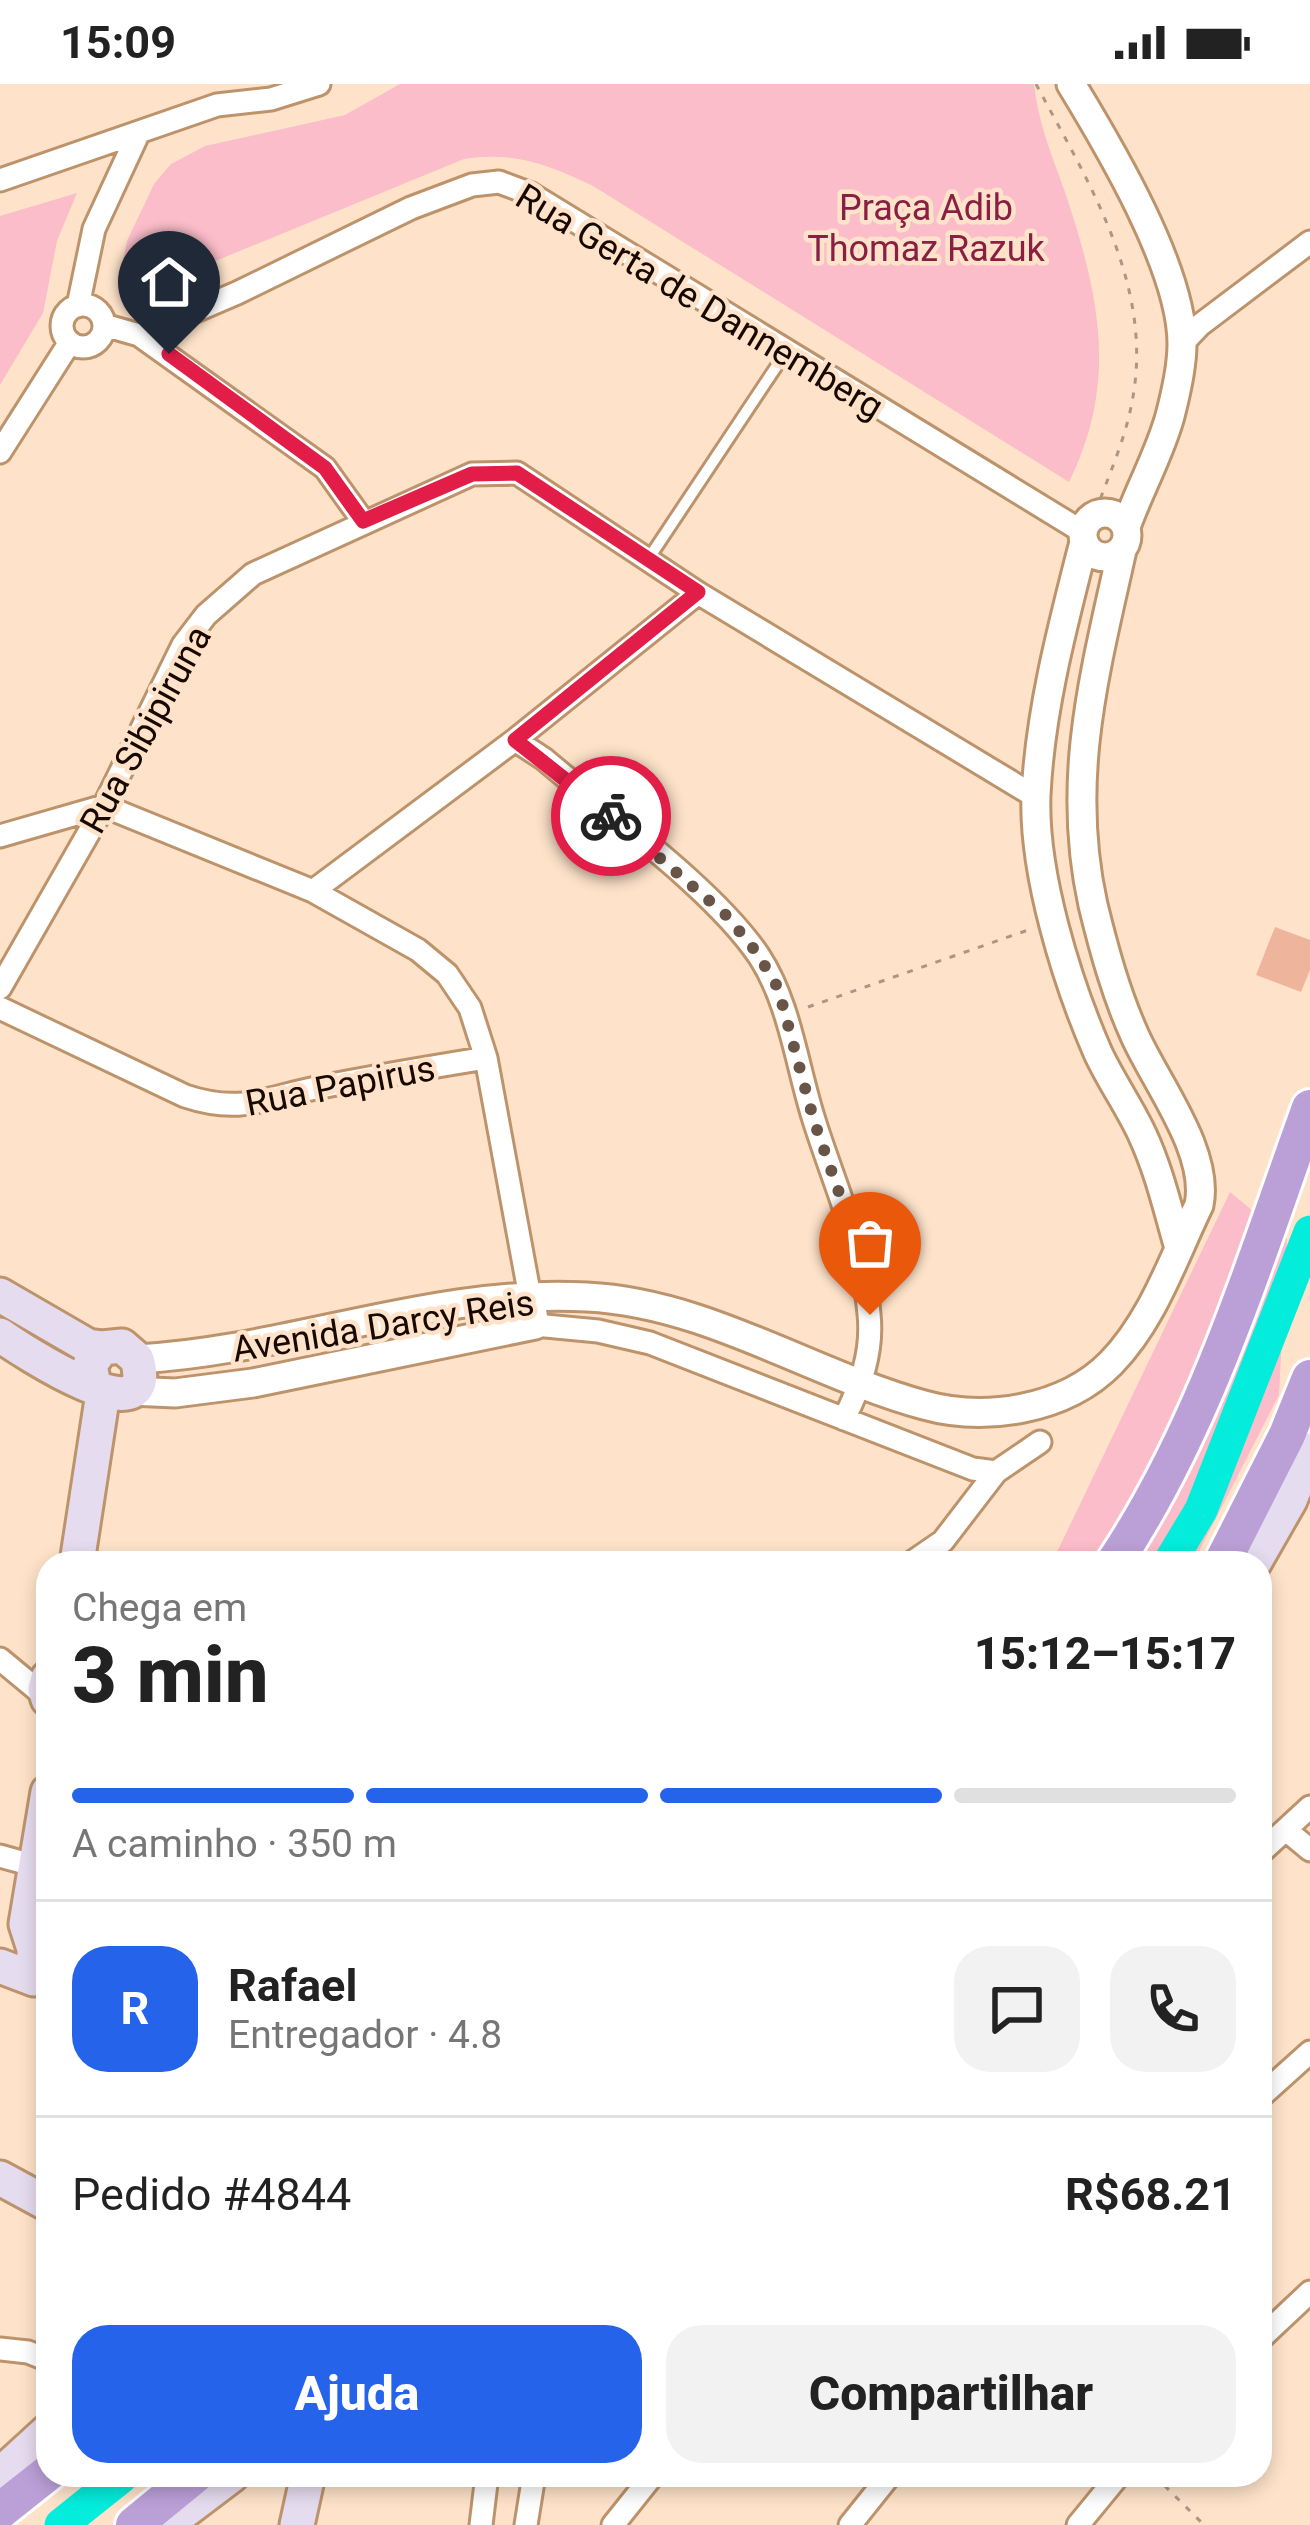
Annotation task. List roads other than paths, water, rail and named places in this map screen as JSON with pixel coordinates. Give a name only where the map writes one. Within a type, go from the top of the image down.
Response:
[{"type":"highway","points":[[1121,1551],[1166,1474],[1201,1400],[1310,1108]]},
{"type":"highway","points":[[1228,1551],[1287,1435],[1310,1378]]},
{"type":"highway","points":[[0,2511],[36,2482]]},
{"type":"highway","points":[[134,2525],[177,2494]]},
{"type":"main road","points":[[0,1294],[72,1337],[102,1348],[122,1346],[79,1551]]},
{"type":"main road","name":"Avenida Darcy Reis","points":[[0,1336],[45,1366],[116,1382]]},
{"type":"main road","points":[[1261,1551],[1290,1500],[1310,1450]]},
{"type":"main road","points":[[36,1869],[13,1933],[34,1949],[36,1958]]},
{"type":"main road","points":[[0,1966],[36,1979]]},
{"type":"main road","points":[[0,2178],[36,2198]]},
{"type":"main road","points":[[0,2474],[36,2442]]},
{"type":"street","points":[[0,180],[139,132],[218,95],[271,99],[319,84]]},
{"type":"street","name":"Avenida Darcy Reis","points":[[116,1382],[203,1355],[437,1308],[532,1311],[640,1302],[927,1406],[971,1411],[1028,1408],[1086,1386],[1113,1361],[1144,1319],[1199,1205],[1200,1171],[1112,976],[1085,863],[1079,791],[1124,538],[1169,422],[1182,344],[1171,281],[1142,215],[1071,84]]},
{"type":"street","points":[[78,307],[94,229],[139,132]]},
{"type":"street","name":"Rua Gerta de Dannemberg","points":[[139,335],[411,208],[472,185],[499,182],[531,194],[1087,530]]},
{"type":"street","points":[[1182,344],[1200,325],[1310,242]]},
{"type":"street","points":[[104,325],[96,343],[83,347],[70,342],[63,323],[69,311],[94,309],[104,325],[139,335],[325,468],[363,521]]},
{"type":"street","points":[[0,452],[70,342]]},
{"type":"street","name":"Rua Sibipiruna","points":[[0,988],[104,806],[183,645],[206,616],[253,574],[472,474],[517,473],[698,592],[1036,797]]},
{"type":"street","points":[[1087,530],[1101,557],[1112,556],[1124,538],[1112,514],[1087,530],[1053,674],[1036,797],[1054,921],[1098,1052],[1141,1131],[1179,1248]]},
{"type":"street","points":[[313,891],[515,740],[698,592]]},
{"type":"street","points":[[515,740],[544,759],[727,916],[778,988],[851,1227],[870,1315],[862,1383],[844,1418]]},
{"type":"street","points":[[0,836],[104,806],[313,891],[418,950],[447,974],[470,1008],[486,1058],[532,1311]]},
{"type":"street","name":"Rua Papirus","points":[[0,1008],[214,1106],[252,1106],[315,1088],[486,1058]]},
{"type":"street","points":[[420,1346],[435,1328],[437,1308]]},
{"type":"street","name":"Avenida Darcy Reis","points":[[116,1382],[175,1394],[253,1383],[420,1346],[532,1311],[650,1343],[952,1462],[996,1472]]},
{"type":"street","points":[[928,1551],[943,1541],[996,1472],[1040,1442]]},
{"type":"street","points":[[0,1658],[36,1673]]},
{"type":"street","points":[[0,1658],[36,1688]]},
{"type":"street","points":[[1272,1842],[1310,1808]]},
{"type":"street","points":[[1286,1830],[1310,1850]]},
{"type":"street","points":[[0,1856],[36,1866]]},
{"type":"street","points":[[1272,2088],[1305,2064]]},
{"type":"street","points":[[1272,2328],[1310,2292]]},
{"type":"street","points":[[0,2349],[36,2355]]},
{"type":"street","points":[[481,2525],[486,2487]]},
{"type":"street","points":[[526,2525],[531,2487]]},
{"type":"street","points":[[613,2525],[643,2487]]},
{"type":"street","points":[[850,2525],[880,2487]]},
{"type":"street","points":[[1078,2525],[1109,2487]]},
{"type":"lane","points":[[649,558],[786,352]]},
{"type":"waterway","points":[[1176,1551],[1201,1510],[1310,1232]]},
{"type":"waterway","points":[[61,2525],[108,2487]]},
{"type":"park label","name":"Praça Adib Thomaz Razuk","points":[[926,228]]}]
